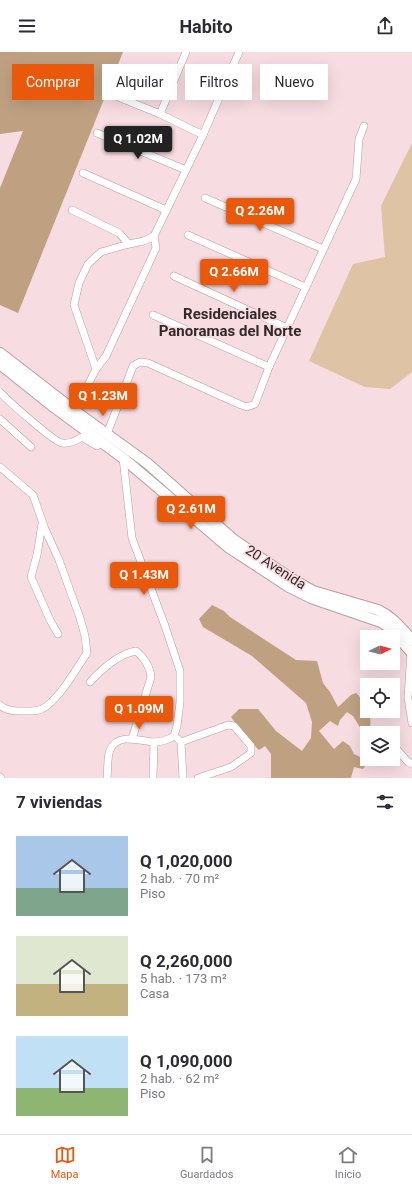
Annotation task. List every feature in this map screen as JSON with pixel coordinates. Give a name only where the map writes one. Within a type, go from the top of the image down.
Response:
[{"type":"main road","name":"20 Avenida","points":[[0,353],[75,411],[123,458],[228,547],[290,588],[306,596],[382,622],[389,627],[411,652]]},
{"type":"main road","name":"20 Avenida","points":[[0,364],[55,408],[147,463],[234,540],[292,579],[313,591],[378,610],[388,615],[412,640]]},
{"type":"street","points":[[160,114],[186,52]]},
{"type":"street","points":[[75,411],[96,369],[106,356],[156,248],[154,236],[203,135],[239,52]]},
{"type":"street","points":[[126,100],[160,114],[203,135]]},
{"type":"street","points":[[104,438],[133,366],[140,362],[148,363],[247,407],[255,404],[269,367],[356,179],[359,139],[364,126]]},
{"type":"street","points":[[97,133],[186,170]]},
{"type":"street","points":[[82,173],[166,210]]},
{"type":"street","points":[[205,198],[324,249]]},
{"type":"street","points":[[72,210],[119,233],[129,244]]},
{"type":"street","points":[[188,235],[305,288]]},
{"type":"street","points":[[96,369],[74,306],[79,283],[88,264],[101,252],[144,241],[154,236]]},
{"type":"street","points":[[174,276],[287,328]]},
{"type":"street","points":[[153,315],[269,367]]},
{"type":"street","name":"20 Avenida","points":[[0,392],[46,434],[60,443],[73,442],[82,437],[98,446],[104,438]]},
{"type":"street","points":[[0,419],[31,447]]},
{"type":"street","points":[[108,778],[110,750],[114,744],[121,740],[132,739],[154,742],[167,740],[174,736],[177,726],[180,702],[180,671],[132,538],[123,458]]},
{"type":"street","points":[[0,467],[33,495],[80,618],[86,636],[87,654],[55,699],[41,709],[18,711],[3,709],[0,705]]},
{"type":"street","points":[[42,521],[37,555],[31,577],[50,620],[58,634]]},
{"type":"street","points":[[90,682],[106,667],[127,652],[136,651],[142,656],[150,671],[151,677],[132,739]]},
{"type":"street","points":[[411,652],[408,698],[412,724]]},
{"type":"street","points":[[181,742],[228,725],[232,725],[251,746],[251,753],[231,767],[198,778]]},
{"type":"street","points":[[174,736],[181,742],[183,778]]},
{"type":"street","points":[[153,778],[154,742]]},
{"type":"street","points":[[400,753],[408,762],[412,764]]},
{"type":"shaded area","points":[[0,52],[123,52],[118,64],[102,64],[102,100],[104,100],[18,313],[0,305],[0,188],[23,131],[0,134]]},
{"type":"shaded area","points":[[412,143],[412,372],[390,389],[365,387],[309,361],[353,264],[385,257],[381,206]]},
{"type":"shaded area","points":[[212,605],[224,611],[230,617],[296,660],[317,661],[323,683],[338,707],[351,695],[356,693],[360,698],[360,718],[370,718],[370,726],[360,726],[360,727],[353,716],[347,712],[340,720],[338,726],[330,721],[319,731],[334,749],[343,741],[350,746],[354,754],[360,757],[360,766],[365,766],[363,769],[354,767],[351,778],[271,778],[271,754],[265,746],[259,750],[245,736],[231,717],[239,709],[258,709],[276,731],[302,751],[311,738],[312,722],[306,703],[252,656],[203,627],[199,619]]},
{"type":"district","name":"Residenciales Panoramas del Norte","points":[[230,322]]}]
